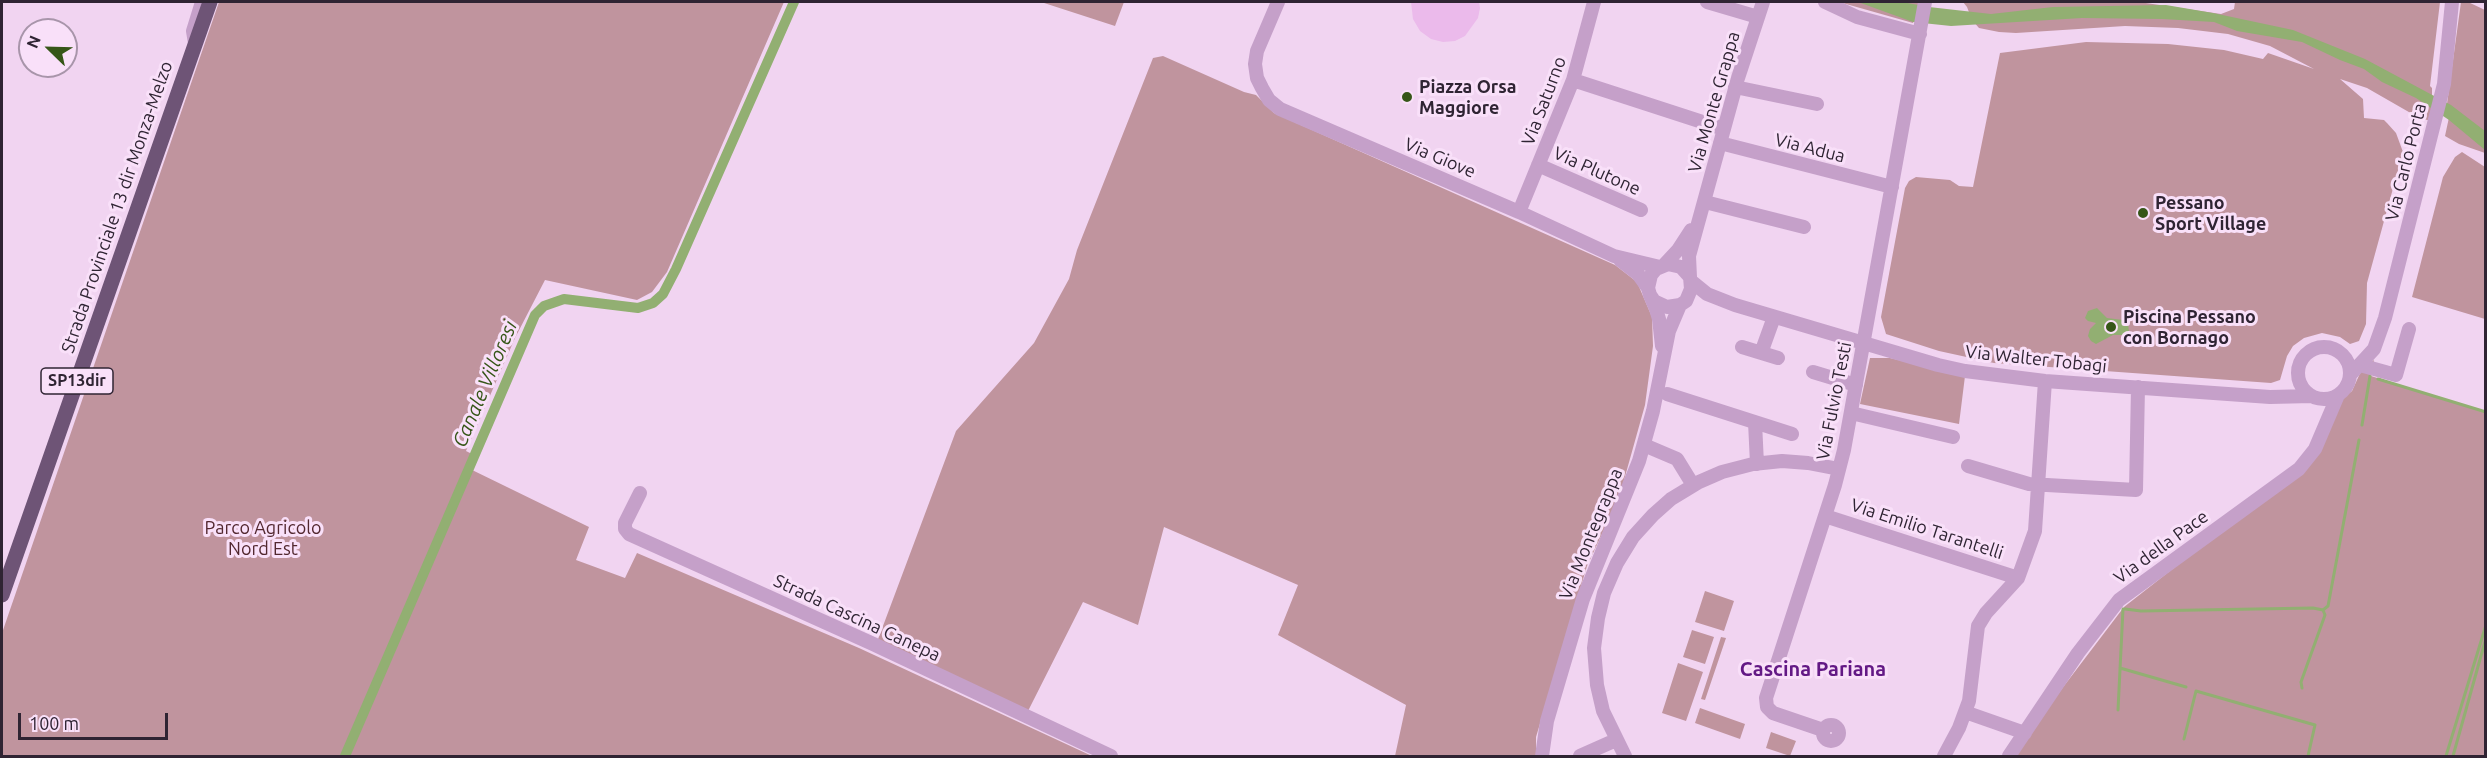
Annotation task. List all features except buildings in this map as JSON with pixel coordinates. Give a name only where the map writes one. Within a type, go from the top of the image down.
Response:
[{"type":"main road","name":"Strada Provinciale 13 dir Monza-Melzo","points":[[2,595],[210,2]]},
{"type":"street","points":[[195,43],[193,31],[202,2]]},
{"type":"street","name":"Via Giove","points":[[1278,2],[1256,57],[1260,85],[1269,100],[1284,112],[1519,212],[1614,256],[1635,272],[1649,292]]},
{"type":"street","name":"Via Saturno","points":[[1519,212],[1573,80],[1594,2]]},
{"type":"street","points":[[1707,2],[1758,17]]},
{"type":"street","name":"Via Monte Grappa","points":[[1690,279],[1688,258],[1735,87],[1763,2]]},
{"type":"street","points":[[1825,2],[1857,17],[1921,30]]},
{"type":"street","name":"Via Fulvio Testi","points":[[1823,730],[1773,712],[1767,707],[1766,698],[1839,469],[1925,2]]},
{"type":"street","name":"Via Carlo Porta","points":[[2355,370],[2374,349],[2381,330],[2444,84],[2452,2]]},
{"type":"street","points":[[1573,80],[1724,129]]},
{"type":"street","points":[[1735,87],[1817,104]]},
{"type":"street","name":"Via Adua","points":[[1720,143],[1892,187]]},
{"type":"street","name":"Via Plutone","points":[[1538,165],[1641,210]]},
{"type":"street","points":[[1703,208],[1804,227]]},
{"type":"street","name":"Via Monte Grappa","points":[[1662,266],[1680,248],[1703,208]]},
{"type":"street","name":"Via Giove","points":[[1614,256],[1662,266]]},
{"type":"street","points":[[1662,266],[1681,267],[1690,279],[1691,289],[1683,303],[1667,307],[1654,301],[1649,292],[1651,275],[1662,266]]},
{"type":"street","name":"Via Walter Tobagi","points":[[1690,279],[1707,294],[1735,305],[1965,371],[2045,381],[2270,397],[2313,396]]},
{"type":"street","name":"Via Montegrappa","points":[[1649,292],[1660,324],[1663,360]]},
{"type":"street","name":"Via Walter Tobagi","points":[[1683,303],[1705,300],[1735,305]]},
{"type":"street","name":"Via Montegrappa","points":[[1542,756],[1547,721],[1585,593],[1602,548],[1627,495],[1644,445],[1671,325],[1683,303]]},
{"type":"street","points":[[1761,353],[1774,316]]},
{"type":"street","points":[[2270,397],[2287,391],[2304,357],[2317,348],[2334,350],[2355,370],[2396,375],[2409,329]]},
{"type":"street","name":"Via Carlo Porta","points":[[2345,358],[2369,348],[2381,330]]},
{"type":"street","points":[[1742,347],[1778,358]]},
{"type":"street","points":[[2298,372],[2301,385],[2313,396],[2327,399],[2338,395],[2355,370]]},
{"type":"street","points":[[1813,372],[1856,386]]},
{"type":"street","points":[[1944,756],[1965,712],[1973,682],[1978,626],[1986,613],[2018,578],[2035,531],[2045,381]]},
{"type":"street","points":[[1968,466],[2022,483],[2136,490],[2138,387]]},
{"type":"street","points":[[1667,394],[1792,434]]},
{"type":"street","name":"Via della Pace","points":[[2008,756],[2078,653],[2119,600],[2295,473],[2307,461],[2338,395]]},
{"type":"street","name":"Via della Pace","points":[[2313,396],[2323,418],[2318,441]]},
{"type":"street","points":[[1851,413],[1953,437]]},
{"type":"street","points":[[1755,422],[1757,464]]},
{"type":"street","points":[[1644,445],[1677,459],[1694,485]]},
{"type":"street","points":[[1625,756],[1603,711],[1595,664],[1596,630],[1604,593],[1617,563],[1642,526],[1665,504],[1694,485],[1722,472],[1757,464],[1792,462],[1839,469]]},
{"type":"street","name":"Strada Cascina Canepa","points":[[640,493],[625,523],[625,529],[629,534],[871,643],[1111,756]]},
{"type":"street","name":"Via Emilio Tarantelli","points":[[1825,516],[2018,578]]},
{"type":"street","points":[[1965,712],[2025,733]]},
{"type":"street","points":[[1580,756],[1616,741]]},
{"type":"green space","name":"Parco Agricolo Nord Est","points":[[219,2],[784,2],[667,272],[652,292],[637,300],[545,280],[515,338],[466,451],[474,455],[468,468],[589,527],[576,560],[625,578],[637,553],[859,648],[1092,756],[2,756],[2,633]]},
{"type":"green space","points":[[1041,2],[1124,2],[1115,26]]},
{"type":"green space","points":[[1839,2],[1918,2],[1919,3],[1913,23]]},
{"type":"green space","name":"Pessano Sport Village","points":[[1963,2],[2139,2],[2221,14],[2234,9],[2235,2],[2440,2],[2430,86],[2432,88],[2432,109],[2428,120],[2421,119],[2367,88],[2340,79],[2363,99],[2364,118],[2384,120],[2396,133],[2403,152],[2367,283],[2366,324],[2359,341],[2350,344],[2340,337],[2322,333],[2304,338],[2293,346],[2287,356],[2280,380],[2271,383],[1994,363],[1939,351],[1886,334],[1881,317],[1905,188],[1909,181],[1916,177],[1950,180],[1959,186],[1973,187],[2000,53],[2086,42],[2168,44],[2224,50],[2263,59],[2268,53],[2314,69],[2270,46],[2228,34],[2178,28],[2125,26],[2016,33],[1999,32],[1979,28]]},
{"type":"green space","points":[[2461,2],[2468,2],[2485,10],[2485,153],[2459,144],[2445,136],[2451,108],[2447,104]]},
{"type":"green space","points":[[1163,56],[1244,92],[1256,95],[1274,113],[1615,265],[1637,282],[1652,317],[1653,346],[1645,405],[1619,498],[1587,566],[1536,737],[1536,756],[1395,756],[1406,705],[1278,635],[1298,585],[1164,527],[1138,625],[1083,602],[1027,713],[877,642],[956,431],[1034,343],[1069,279],[1077,250],[1153,58]]},
{"type":"green space","points":[[2462,152],[2485,167],[2485,319],[2412,297],[2443,177],[2455,157]]},
{"type":"green space","points":[[1870,358],[1890,358],[1965,376],[1959,424],[1860,404]]},
{"type":"green space","points":[[2374,360],[2371,376],[2485,412],[2485,756],[2014,756],[2035,724],[2124,607],[2240,516],[2285,487],[2339,401],[2352,391],[2362,369]]},
{"type":"green space","points":[[1705,591],[1734,601],[1724,631],[1695,622]]},
{"type":"green space","points":[[1692,630],[1714,637],[1705,664],[1683,657]]},
{"type":"green space","points":[[1721,637],[1726,638],[1705,700],[1701,699]]},
{"type":"green space","points":[[1678,663],[1703,672],[1686,721],[1662,713]]},
{"type":"green space","points":[[1700,708],[1745,724],[1740,739],[1695,723]]},
{"type":"green space","points":[[1771,732],[1796,741],[1790,756],[1766,748]]},
{"type":"shaded area","points":[[1411,2],[1479,2],[1480,8],[1478,18],[1465,36],[1455,41],[1443,42],[1431,39],[1420,31],[1413,19]]},
{"type":"shaded area","points":[[1858,2],[1902,2],[1991,14],[2053,7],[2166,5],[2293,30],[2365,59],[2451,105],[2485,131],[2485,150],[2449,120],[2416,98],[2382,82],[2364,69],[2302,42],[2237,31],[2214,22],[2162,19],[2082,18],[1951,26],[1913,22]]},
{"type":"shaded area","name":"Piscina Pessano con Bornago","points":[[2097,308],[2107,318],[2123,320],[2128,324],[2129,331],[2125,335],[2113,335],[2096,344],[2091,341],[2088,336],[2090,329],[2096,323],[2085,318],[2088,311]]},
{"type":"waterway","name":"Canale Villoresi","points":[[345,756],[535,315],[544,306],[564,299],[638,308],[653,303],[663,294],[794,2]]},
{"type":"waterway","points":[[2362,425],[2370,376]]},
{"type":"waterway","points":[[2378,379],[2486,412]]},
{"type":"waterway","points":[[2125,609],[2141,611],[2313,608],[2323,610],[2328,606],[2359,440]]},
{"type":"waterway","points":[[2118,710],[2123,609]]},
{"type":"waterway","points":[[2302,688],[2301,682],[2325,615],[2323,610]]},
{"type":"waterway","points":[[2446,756],[2486,625]]},
{"type":"waterway","points":[[2453,756],[2486,638]]},
{"type":"waterway","points":[[2120,668],[2186,687]]},
{"type":"waterway","points":[[2184,739],[2196,691],[2315,725],[2308,756]]},
{"type":"place","name":"Piazza Orsa Maggiore","points":[[1407,97]]},
{"type":"place","name":"Pessano Sport Village","points":[[2143,213]]},
{"type":"place","name":"Piscina Pessano con Bornago","points":[[2111,327]]},
{"type":"district","name":"Cascina Pariana","points":[[1813,669]]}]
